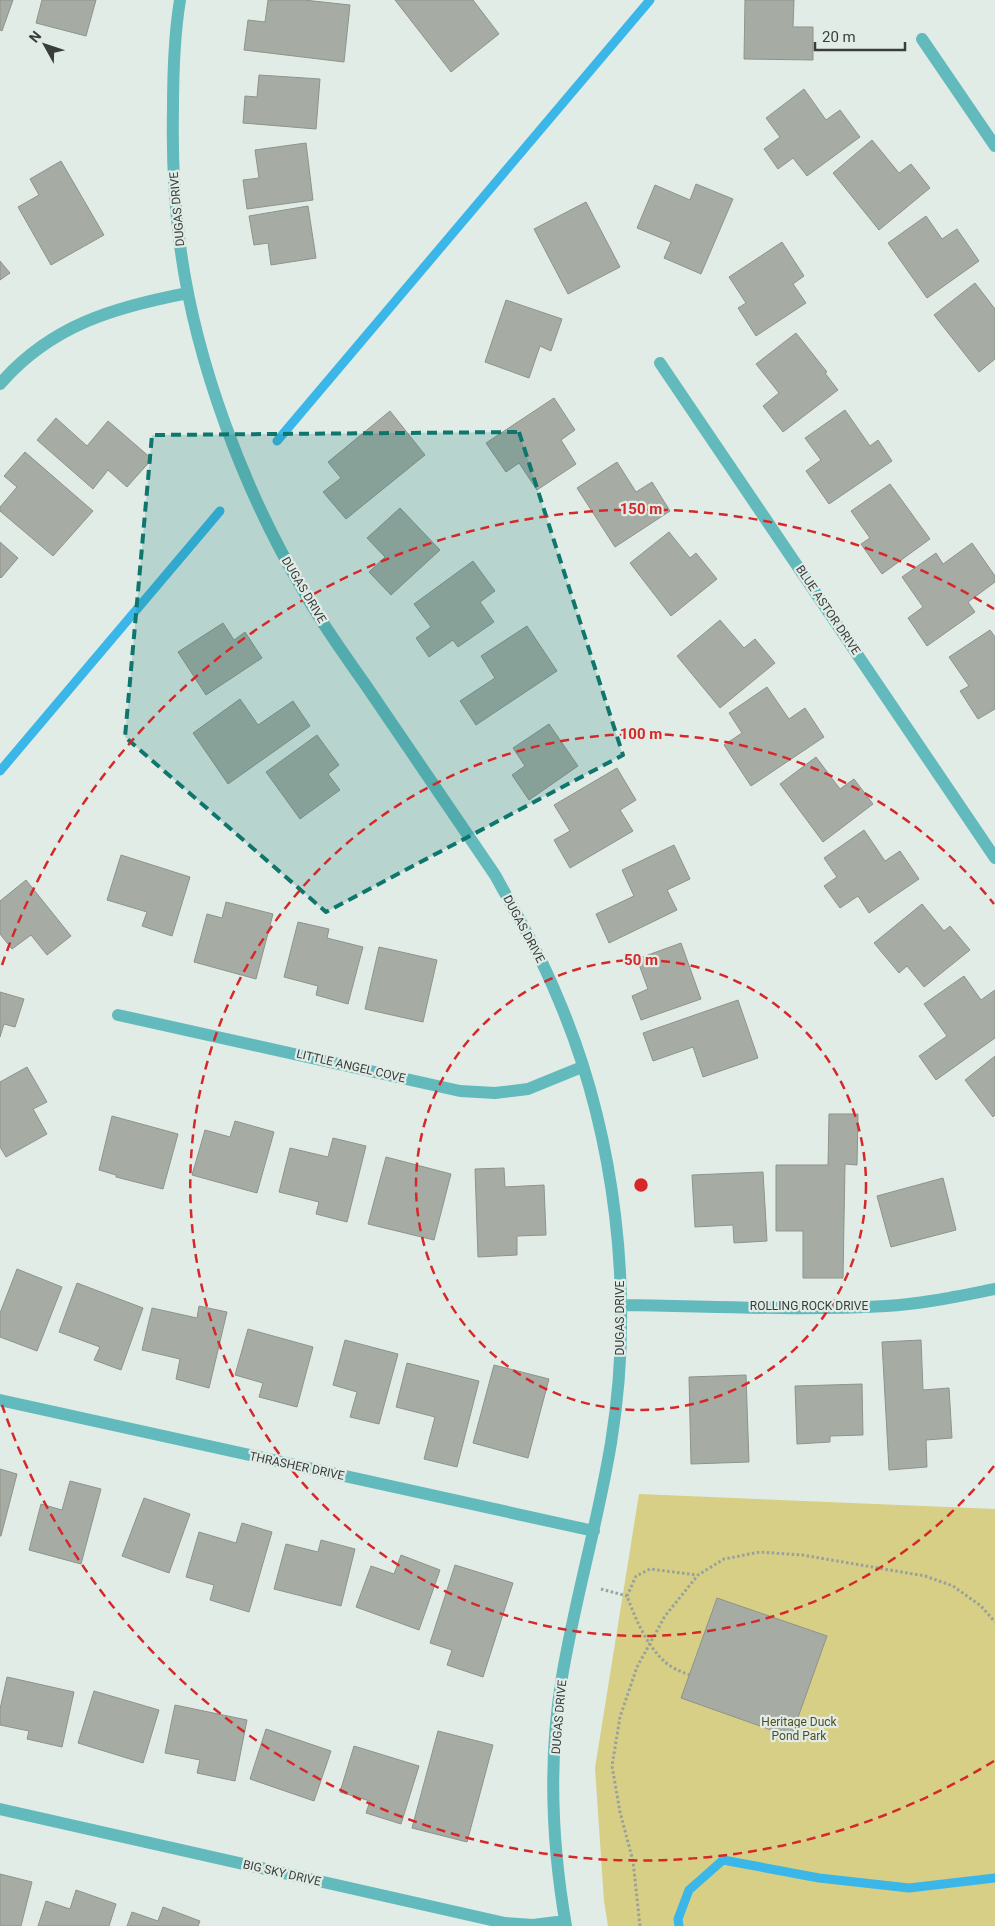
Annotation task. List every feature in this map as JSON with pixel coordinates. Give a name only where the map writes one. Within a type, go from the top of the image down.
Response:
[{"type":"street","name":"DUGAS DRIVE","points":[[180,0],[174,56],[172,134],[180,246],[188,293],[206,365],[221,414],[280,549],[304,592],[495,875],[532,944],[557,996],[582,1067],[596,1114],[613,1197],[622,1305],[616,1404],[611,1444],[594,1531],[562,1677],[556,1724],[554,1822],[565,1924]]},
{"type":"street","points":[[922,39],[995,146]]},
{"type":"street","points":[[0,384],[21,361],[36,349],[75,326],[125,307],[188,293]]},
{"type":"street","name":"BLUE ASTOR DRIVE","points":[[660,363],[995,858]]},
{"type":"street","name":"LITTLE ANGEL COVE","points":[[118,1015],[460,1091],[495,1093],[528,1089],[582,1067]]},
{"type":"street","name":"ROLLING ROCK DRIVE","points":[[622,1305],[887,1306],[948,1298],[995,1289]]},
{"type":"street","name":"THRASHER DRIVE","points":[[0,1400],[594,1531]]},
{"type":"street","name":"BIG SKY DRIVE","points":[[0,1809],[505,1923],[533,1925],[565,1924]]},
{"type":"path","points":[[640,1926],[633,1861],[620,1812],[612,1766],[620,1718],[637,1667],[665,1616],[698,1575],[724,1559],[760,1552],[802,1555],[925,1576],[953,1586],[981,1606],[995,1622]]},
{"type":"path","points":[[690,1675],[665,1662],[650,1643],[633,1612],[627,1596],[636,1576],[650,1569],[698,1575]]},
{"type":"highlighted area","points":[[519,432],[623,755],[326,912],[125,737],[152,435]]},
{"type":"green space","name":"Heritage Duck Pond Park","points":[[639,1494],[995,1509],[995,1926],[608,1926],[604,1901],[595,1768]]},
{"type":"building","points":[[0,0],[13,0],[2,31],[0,30]]},
{"type":"building","points":[[42,0],[96,0],[86,36],[36,23]]},
{"type":"building","points":[[268,0],[304,0],[350,5],[344,62],[244,50],[248,20],[265,22]]},
{"type":"building","points":[[395,0],[473,0],[499,34],[451,72]]},
{"type":"building","points":[[745,0],[794,0],[793,27],[813,27],[813,60],[744,59]]},
{"type":"building","points":[[259,75],[320,79],[316,129],[243,123],[245,96],[257,97]]},
{"type":"building","points":[[804,89],[826,120],[840,110],[860,137],[807,176],[793,158],[778,169],[764,149],[780,137],[766,118]]},
{"type":"building","points":[[872,140],[899,173],[911,164],[930,188],[879,230],[833,173]]},
{"type":"building","points":[[306,143],[313,200],[247,209],[243,180],[259,178],[255,150]]},
{"type":"building","points":[[61,161],[104,235],[51,265],[18,207],[39,195],[30,179]]},
{"type":"building","points":[[696,184],[733,199],[701,274],[664,258],[671,242],[637,228],[655,185],[690,200]]},
{"type":"building","points":[[586,202],[620,267],[568,294],[534,229]]},
{"type":"building","points":[[308,206],[316,258],[271,265],[268,243],[254,245],[249,216]]},
{"type":"building","points":[[926,216],[942,239],[957,229],[979,261],[927,298],[888,243]]},
{"type":"building","points":[[782,242],[804,276],[793,284],[806,303],[756,336],[738,308],[746,303],[729,277]]},
{"type":"building","points":[[0,261],[10,273],[0,280]]},
{"type":"building","points":[[975,283],[995,309],[995,359],[979,372],[934,315]]},
{"type":"building","points":[[506,300],[562,319],[551,351],[540,346],[529,378],[485,362]]},
{"type":"building","points":[[796,333],[827,372],[825,373],[838,390],[783,432],[763,406],[779,393],[756,364]]},
{"type":"building","points":[[554,398],[575,430],[561,440],[576,464],[537,490],[519,463],[506,472],[486,443]]},
{"type":"building","points":[[845,410],[870,446],[878,440],[892,461],[829,504],[806,471],[821,460],[805,438]]},
{"type":"building","points":[[390,411],[425,455],[346,519],[323,492],[341,478],[328,462]]},
{"type":"building","points":[[56,418],[87,446],[108,421],[152,459],[127,487],[108,470],[93,489],[37,440]]},
{"type":"building","points":[[25,452],[93,511],[53,556],[0,511],[0,507],[17,487],[4,476]]},
{"type":"building","points":[[617,462],[636,492],[652,482],[670,511],[615,547],[577,488]]},
{"type":"building","points":[[890,484],[930,539],[882,574],[861,544],[870,538],[851,511]]},
{"type":"building","points":[[400,508],[440,550],[391,595],[369,572],[385,557],[367,538]]},
{"type":"building","points":[[669,532],[690,558],[696,553],[717,579],[671,616],[630,563]]},
{"type":"building","points":[[0,542],[18,558],[1,578],[0,577]]},
{"type":"building","points":[[972,543],[995,576],[995,582],[968,602],[975,612],[927,646],[908,618],[923,607],[902,577],[936,553],[943,564]]},
{"type":"building","points":[[473,561],[495,591],[480,602],[494,622],[458,647],[453,640],[429,657],[416,638],[431,627],[414,604]]},
{"type":"building","points":[[720,620],[744,648],[755,639],[775,663],[720,708],[677,656]]},
{"type":"building","points":[[223,623],[234,640],[245,632],[262,658],[206,695],[178,652]]},
{"type":"building","points":[[527,626],[557,671],[476,725],[460,701],[495,678],[481,656]]},
{"type":"building","points":[[990,630],[995,637],[995,709],[978,719],[960,691],[969,686],[949,657]]},
{"type":"building","points":[[767,687],[789,719],[805,708],[824,737],[751,786],[724,745],[742,733],[729,713]]},
{"type":"building","points":[[240,699],[258,725],[293,701],[310,726],[228,784],[193,733]]},
{"type":"building","points":[[549,724],[578,766],[529,800],[512,775],[525,766],[513,748]]},
{"type":"building","points":[[317,735],[339,765],[328,774],[340,790],[300,819],[266,772]]},
{"type":"building","points":[[816,757],[840,789],[854,779],[873,804],[823,842],[780,784]]},
{"type":"building","points":[[617,768],[636,800],[620,810],[633,831],[570,868],[554,840],[570,831],[554,805]]},
{"type":"building","points":[[864,830],[885,861],[900,851],[919,879],[869,913],[858,896],[840,908],[824,886],[837,877],[824,858]]},
{"type":"building","points":[[674,845],[690,879],[667,890],[677,910],[609,943],[596,914],[634,896],[622,870]]},
{"type":"building","points":[[121,855],[190,877],[172,936],[142,926],[147,912],[107,900]]},
{"type":"building","points":[[26,880],[71,936],[47,955],[31,935],[12,949],[0,934],[0,901]]},
{"type":"building","points":[[226,902],[273,914],[256,979],[194,962],[207,914],[222,918]]},
{"type":"building","points":[[922,904],[944,931],[950,926],[970,950],[924,987],[907,966],[899,973],[874,943]]},
{"type":"building","points":[[298,922],[329,929],[327,938],[363,947],[348,1004],[316,995],[318,986],[284,977]]},
{"type":"building","points":[[681,943],[701,999],[641,1020],[632,996],[648,989],[637,959]]},
{"type":"building","points":[[379,947],[437,960],[423,1022],[365,1009]]},
{"type":"building","points":[[964,976],[981,1000],[995,990],[995,1038],[936,1080],[919,1056],[947,1036],[924,1004]]},
{"type":"building","points":[[0,992],[24,999],[15,1027],[4,1024],[0,1037]]},
{"type":"building","points":[[738,1000],[758,1058],[703,1077],[693,1047],[653,1061],[643,1033]]},
{"type":"building","points":[[995,1056],[995,1115],[993,1117],[965,1080]]},
{"type":"building","points":[[27,1067],[47,1102],[33,1109],[47,1134],[6,1157],[0,1147],[0,1082]]},
{"type":"building","points":[[829,1114],[858,1114],[857,1165],[845,1164],[843,1278],[803,1278],[803,1231],[776,1231],[776,1165],[828,1165]]},
{"type":"building","points":[[112,1116],[178,1134],[163,1189],[116,1177],[116,1175],[99,1170]]},
{"type":"building","points":[[235,1121],[274,1132],[257,1193],[192,1175],[205,1130],[230,1137]]},
{"type":"building","points":[[333,1138],[366,1146],[347,1222],[316,1214],[319,1202],[279,1192],[290,1148],[328,1157]]},
{"type":"building","points":[[386,1157],[451,1174],[434,1240],[368,1224]]},
{"type":"building","points":[[504,1168],[505,1187],[544,1185],[546,1235],[517,1236],[517,1255],[478,1257],[475,1169]]},
{"type":"building","points":[[763,1172],[767,1241],[734,1243],[733,1225],[695,1227],[692,1175]]},
{"type":"building","points":[[943,1178],[956,1230],[891,1247],[877,1196]]},
{"type":"building","points":[[17,1269],[62,1287],[37,1351],[0,1337],[0,1313]]},
{"type":"building","points":[[77,1283],[143,1308],[121,1370],[94,1360],[100,1347],[59,1332]]},
{"type":"building","points":[[199,1306],[227,1312],[209,1388],[176,1379],[180,1359],[142,1350],[152,1308],[197,1318]]},
{"type":"building","points":[[248,1329],[313,1347],[297,1407],[259,1397],[263,1383],[235,1375]]},
{"type":"building","points":[[345,1340],[398,1354],[379,1424],[350,1417],[357,1392],[333,1385]]},
{"type":"building","points":[[921,1340],[923,1390],[949,1388],[952,1438],[926,1440],[927,1467],[889,1470],[882,1342]]},
{"type":"building","points":[[407,1363],[479,1381],[457,1467],[424,1459],[435,1417],[396,1407]]},
{"type":"building","points":[[494,1365],[549,1379],[528,1458],[473,1443]]},
{"type":"building","points":[[746,1375],[749,1462],[691,1464],[689,1377]]},
{"type":"building","points":[[862,1384],[863,1435],[830,1436],[830,1442],[797,1444],[795,1386]]},
{"type":"building","points":[[0,1469],[17,1474],[1,1536],[0,1536]]},
{"type":"building","points":[[70,1481],[101,1489],[81,1564],[29,1550],[41,1504],[62,1510]]},
{"type":"building","points":[[144,1498],[190,1514],[169,1573],[122,1556]]},
{"type":"building","points":[[242,1523],[272,1532],[249,1612],[210,1600],[214,1585],[186,1577],[199,1532],[236,1543]]},
{"type":"building","points":[[321,1540],[355,1549],[341,1606],[274,1589],[286,1544],[318,1552]]},
{"type":"building","points":[[401,1555],[440,1570],[419,1630],[356,1607],[371,1566],[394,1574]]},
{"type":"building","points":[[455,1565],[513,1583],[483,1677],[447,1665],[452,1650],[430,1643]]},
{"type":"building","points":[[717,1598],[827,1636],[791,1737],[681,1698]]},
{"type":"building","points":[[7,1677],[74,1692],[62,1747],[27,1739],[29,1731],[0,1725],[0,1709]]},
{"type":"building","points":[[94,1691],[159,1710],[143,1763],[78,1743]]},
{"type":"building","points":[[175,1705],[247,1720],[235,1781],[197,1773],[200,1760],[165,1753]]},
{"type":"building","points":[[266,1729],[331,1751],[314,1801],[250,1779]]},
{"type":"building","points":[[438,1731],[493,1745],[467,1842],[412,1828]]},
{"type":"building","points":[[354,1746],[419,1766],[401,1824],[366,1813],[370,1801],[340,1792]]},
{"type":"building","points":[[0,1874],[32,1882],[21,1926],[0,1926]]},
{"type":"building","points":[[76,1890],[116,1904],[109,1926],[38,1926],[46,1901],[70,1909]]},
{"type":"building","points":[[163,1907],[200,1921],[198,1926],[127,1926],[132,1912],[158,1921]]},
{"type":"waterway","points":[[277,441],[650,0]]},
{"type":"waterway","points":[[0,771],[220,511]]},
{"type":"waterway","points":[[679,1926],[678,1919],[689,1890],[723,1860],[819,1878],[909,1888],[995,1878]]}]
